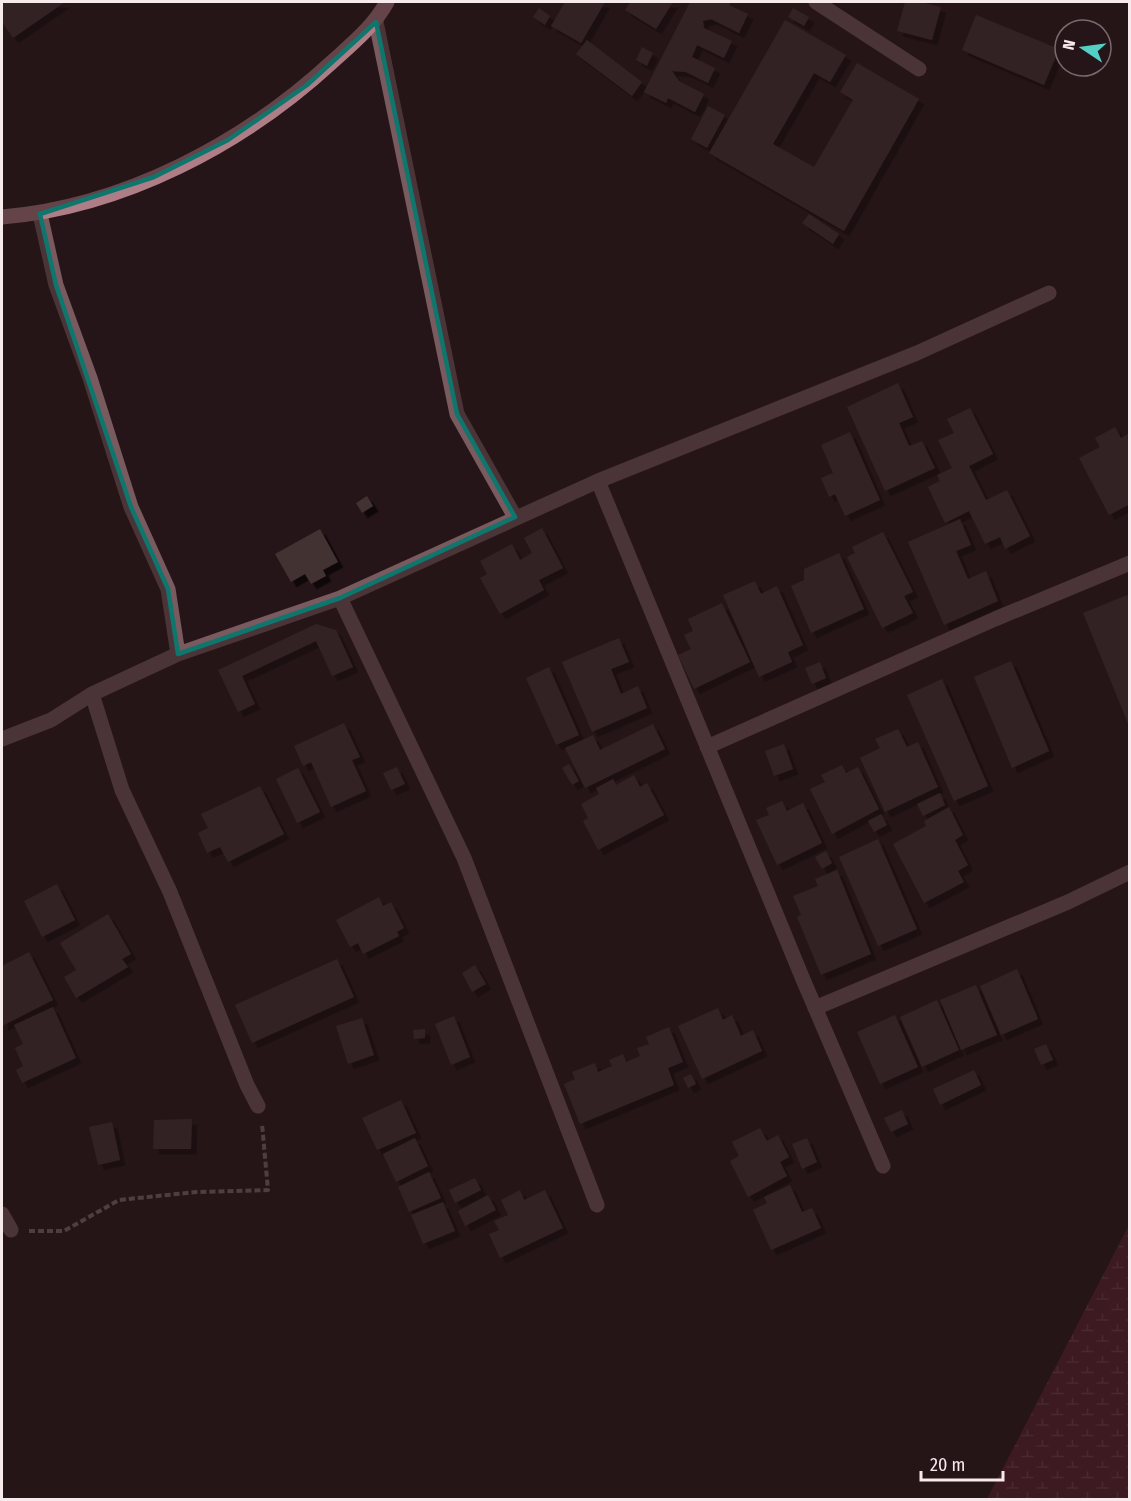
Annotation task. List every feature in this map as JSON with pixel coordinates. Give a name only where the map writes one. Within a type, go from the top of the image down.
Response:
[{"type":"main road","points":[[2,217],[40,214],[126,189],[228,140],[307,85],[376,22],[387,2]]},
{"type":"street","points":[[816,2],[919,69]]},
{"type":"street","points":[[376,22],[457,414],[515,517]]},
{"type":"street","points":[[40,214],[56,285],[90,378],[131,507],[168,589],[178,654]]},
{"type":"street","points":[[2,739],[51,720],[92,694],[178,654],[340,598],[598,481],[917,353],[1048,293]]},
{"type":"street","points":[[598,481],[815,1008],[883,1166]]},
{"type":"street","points":[[707,747],[995,619],[1130,563]]},
{"type":"street","points":[[340,598],[464,858],[597,1205]]},
{"type":"street","points":[[92,694],[122,790],[171,891],[247,1085],[258,1106]]},
{"type":"street","points":[[815,1008],[1068,902],[1130,872]]},
{"type":"street","points":[[2,1214],[11,1230]]},
{"type":"path","points":[[11,1230],[64,1232],[119,1200],[196,1192],[268,1190],[264,1133],[258,1106]]},
{"type":"highlighted area","points":[[376,22],[457,414],[515,517],[340,598],[178,654],[168,589],[131,507],[56,285],[40,214],[154,177],[228,140],[307,85]]},
{"type":"green space","points":[[1129,1225],[1129,1499],[987,1499]]},
{"type":"building","points":[[2,2],[65,2],[13,38],[2,22]]},
{"type":"building","points":[[565,2],[605,2],[581,43],[551,26]]},
{"type":"building","points":[[630,2],[673,2],[656,29],[625,10]]},
{"type":"building","points":[[690,2],[731,2],[729,5],[748,14],[739,33],[711,19],[703,21],[704,28],[732,41],[724,58],[697,45],[692,57],[715,68],[708,83],[686,72],[672,71],[679,81],[704,94],[695,112],[668,98],[666,103],[644,92]]},
{"type":"building","points":[[905,2],[920,2],[941,7],[932,40],[897,31]]},
{"type":"building","points":[[539,8],[550,16],[545,25],[533,17]]},
{"type":"building","points":[[793,8],[809,17],[804,26],[788,17]]},
{"type":"building","points":[[976,15],[1053,47],[1053,63],[1044,85],[962,50]]},
{"type":"building","points":[[785,20],[846,55],[830,82],[814,73],[773,144],[814,167],[853,100],[840,92],[857,63],[919,99],[844,231],[709,153]]},
{"type":"building","points":[[587,40],[642,82],[632,96],[576,54]]},
{"type":"building","points":[[642,47],[653,53],[647,66],[636,60]]},
{"type":"building","points":[[708,106],[725,115],[707,148],[691,139]]},
{"type":"building","points":[[809,214],[839,234],[833,244],[802,223]]},
{"type":"building","points":[[898,383],[913,417],[899,423],[909,446],[922,441],[935,468],[885,491],[847,407]]},
{"type":"building","points":[[970,408],[993,454],[969,466],[986,500],[1007,490],[1030,536],[1005,549],[1000,537],[985,544],[969,511],[945,523],[928,487],[940,481],[937,475],[952,468],[938,440],[954,433],[947,419]]},
{"type":"building","points":[[1115,427],[1121,438],[1128,434],[1130,436],[1130,504],[1109,515],[1079,458],[1100,447],[1095,438]]},
{"type":"building","points":[[850,432],[880,500],[845,516],[835,494],[829,497],[821,478],[833,473],[821,445]]},
{"type":"building","points":[[367,496],[373,506],[362,513],[356,503]]},
{"type":"building","points":[[960,519],[971,545],[956,551],[968,579],[986,571],[998,601],[944,625],[908,542]]},
{"type":"building","points":[[542,528],[563,568],[539,580],[544,590],[500,614],[480,578],[487,574],[480,561],[512,544],[520,560],[532,553],[524,538]]},
{"type":"building","points":[[320,529],[338,562],[323,570],[326,576],[311,584],[305,574],[291,582],[275,554]]},
{"type":"building","points":[[883,532],[913,592],[904,596],[913,613],[882,628],[847,557],[855,553],[852,547]]},
{"type":"building","points":[[839,553],[864,609],[811,633],[791,586],[804,580],[804,569]]},
{"type":"building","points":[[755,581],[761,594],[777,586],[803,645],[788,652],[792,662],[759,677],[723,595]]},
{"type":"building","points":[[1127,595],[1130,602],[1129,726],[1083,613]]},
{"type":"building","points":[[722,603],[750,662],[694,689],[678,655],[691,649],[684,635],[693,631],[688,619]]},
{"type":"building","points":[[316,624],[336,630],[353,667],[332,676],[316,641],[242,676],[255,704],[238,712],[218,670]]},
{"type":"building","points":[[619,638],[629,662],[611,669],[621,694],[638,686],[647,708],[592,732],[562,662]]},
{"type":"building","points":[[1011,661],[1049,751],[1012,768],[974,677]]},
{"type":"building","points":[[820,662],[826,678],[812,684],[805,668]]},
{"type":"building","points":[[549,667],[579,735],[556,745],[526,678]]},
{"type":"building","points":[[942,679],[988,786],[954,801],[907,695]]},
{"type":"building","points":[[344,723],[360,757],[352,760],[366,791],[331,807],[311,762],[303,766],[294,746]]},
{"type":"building","points":[[653,724],[665,749],[585,788],[565,748],[593,735],[600,750]]},
{"type":"building","points":[[898,729],[907,747],[918,742],[938,787],[885,812],[860,758],[880,748],[875,739]]},
{"type":"building","points":[[784,744],[793,769],[774,776],[765,751]]},
{"type":"building","points":[[569,764],[579,781],[572,785],[562,768]]},
{"type":"building","points":[[842,765],[846,773],[858,767],[879,809],[832,834],[810,789],[825,782],[821,775]]},
{"type":"building","points":[[397,767],[405,784],[391,790],[383,773]]},
{"type":"building","points":[[298,768],[320,812],[297,823],[276,779]]},
{"type":"building","points":[[634,775],[640,787],[647,783],[664,815],[598,850],[583,821],[588,818],[581,804],[599,794],[596,788],[613,779],[616,785]]},
{"type":"building","points":[[260,786],[284,834],[228,862],[220,847],[207,853],[198,833],[208,828],[201,814]]},
{"type":"building","points":[[940,793],[945,805],[923,816],[917,804]]},
{"type":"building","points":[[782,801],[787,811],[803,803],[822,843],[777,865],[756,820],[769,815],[766,808]]},
{"type":"building","points":[[949,807],[963,835],[955,840],[968,865],[958,871],[964,882],[924,903],[893,844],[926,826],[924,821]]},
{"type":"building","points":[[881,814],[887,825],[874,832],[868,821]]},
{"type":"building","points":[[878,839],[917,929],[878,946],[839,857]]},
{"type":"building","points":[[826,851],[832,863],[822,869],[815,857]]},
{"type":"building","points":[[837,870],[871,954],[821,975],[797,917],[801,915],[793,896],[818,886],[815,879]]},
{"type":"building","points":[[57,884],[75,920],[42,937],[24,901]]},
{"type":"building","points":[[379,897],[383,906],[391,902],[404,928],[397,932],[399,936],[363,954],[358,943],[350,947],[336,920]]},
{"type":"building","points":[[108,914],[131,954],[122,959],[128,967],[76,998],[64,977],[76,970],[60,943]]},
{"type":"building","points":[[29,952],[53,1000],[2,1026],[2,966]]},
{"type":"building","points":[[337,959],[354,997],[252,1043],[235,1005]]},
{"type":"building","points":[[475,965],[486,984],[472,992],[462,973]]},
{"type":"building","points":[[1017,969],[1038,1019],[1001,1035],[980,986]]},
{"type":"building","points":[[976,985],[997,1035],[961,1050],[940,1000]]},
{"type":"building","points":[[937,1000],[959,1050],[922,1067],[900,1017]]},
{"type":"building","points":[[53,1007],[76,1058],[22,1083],[16,1070],[23,1066],[15,1048],[23,1044],[14,1025]]},
{"type":"building","points":[[718,1008],[723,1020],[732,1015],[741,1036],[753,1030],[762,1051],[702,1079],[678,1026]]},
{"type":"building","points":[[895,1015],[918,1067],[880,1084],[857,1032]]},
{"type":"building","points":[[454,1016],[470,1057],[451,1065],[435,1024]]},
{"type":"building","points":[[362,1018],[374,1055],[348,1064],[336,1026]]},
{"type":"building","points":[[669,1027],[683,1062],[668,1068],[674,1085],[580,1124],[564,1084],[575,1079],[572,1072],[595,1063],[598,1072],[612,1066],[609,1060],[623,1054],[626,1062],[640,1056],[637,1048],[649,1044],[646,1037]]},
{"type":"building","points":[[425,1029],[425,1038],[414,1039],[413,1030]]},
{"type":"building","points":[[1046,1044],[1053,1060],[1041,1065],[1034,1049]]},
{"type":"building","points":[[974,1070],[981,1085],[940,1105],[933,1089]]},
{"type":"building","points":[[691,1074],[696,1084],[688,1088],[683,1078]]},
{"type":"building","points":[[401,1100],[416,1133],[377,1150],[362,1118]]},
{"type":"building","points":[[902,1110],[908,1124],[891,1132],[884,1118]]},
{"type":"building","points":[[192,1119],[191,1149],[153,1149],[154,1120]]},
{"type":"building","points":[[112,1122],[120,1160],[98,1165],[89,1127]]},
{"type":"building","points":[[760,1128],[767,1141],[778,1135],[789,1157],[780,1162],[787,1176],[748,1197],[730,1161],[739,1156],[732,1142]]},
{"type":"building","points":[[415,1138],[428,1166],[396,1182],[383,1154]]},
{"type":"building","points":[[807,1138],[817,1162],[802,1169],[792,1144]]},
{"type":"building","points":[[429,1172],[441,1198],[409,1212],[398,1187]]},
{"type":"building","points":[[475,1178],[481,1190],[455,1203],[449,1190]]},
{"type":"building","points":[[790,1185],[802,1212],[812,1208],[821,1228],[771,1250],[753,1210],[767,1203],[764,1197]]},
{"type":"building","points":[[520,1190],[524,1200],[545,1190],[563,1228],[500,1258],[489,1234],[499,1230],[494,1221],[508,1215],[501,1200]]},
{"type":"building","points":[[488,1195],[496,1210],[465,1226],[458,1211]]},
{"type":"building","points":[[443,1202],[455,1231],[423,1244],[411,1215]]}]
